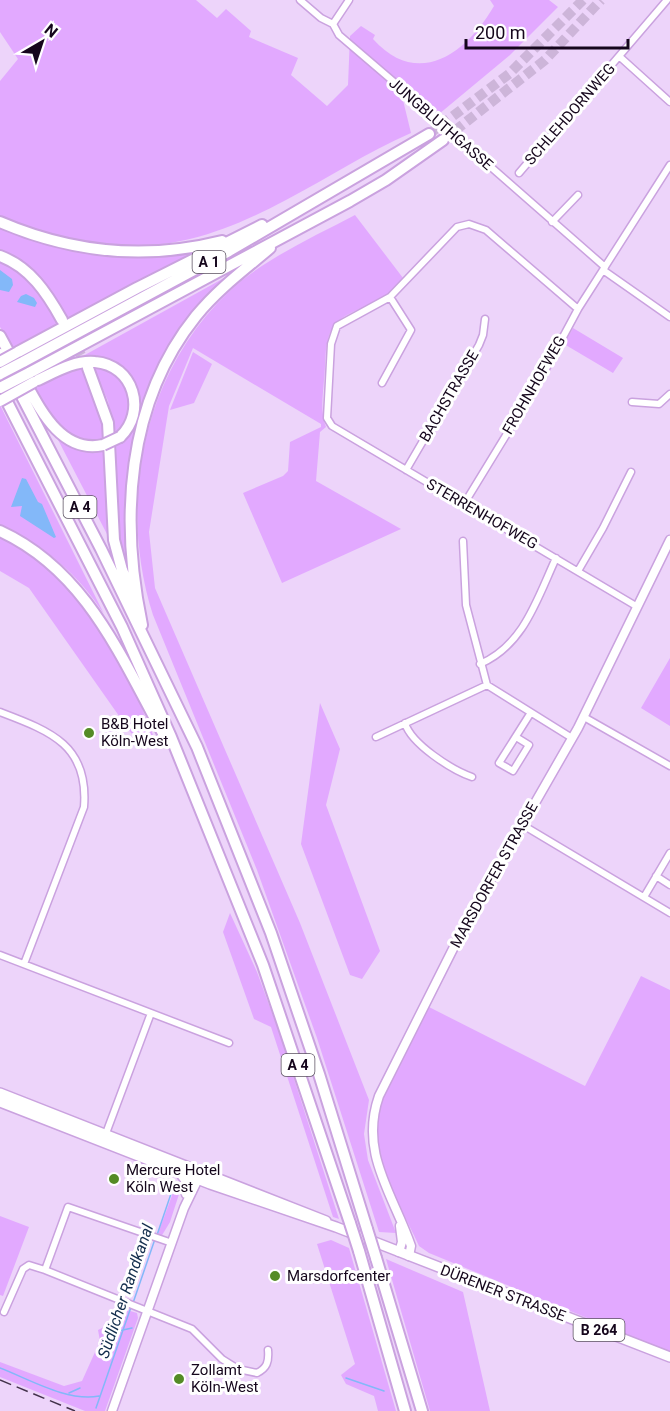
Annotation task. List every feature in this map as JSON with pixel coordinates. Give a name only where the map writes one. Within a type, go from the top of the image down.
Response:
[{"type":"highway","name":"A 1","points":[[0,374],[20,357],[230,251],[429,134]]},
{"type":"highway","name":"A 1","points":[[0,388],[34,378],[98,337],[386,180],[443,140]]},
{"type":"highway","points":[[0,362],[20,357],[234,238],[303,206]]},
{"type":"highway","points":[[0,222],[64,244],[118,252],[183,250],[234,238]]},
{"type":"highway","points":[[145,640],[130,547],[130,496],[135,458],[153,393],[176,346],[196,316],[216,294],[280,239]]},
{"type":"highway","points":[[0,256],[26,270],[37,281],[62,320]]},
{"type":"highway","points":[[0,336],[34,398],[56,430],[80,444],[103,446],[120,437],[132,422],[135,400],[128,381],[117,370],[103,363],[87,362],[34,378],[0,400]]},
{"type":"highway","name":"A 4","points":[[0,354],[197,747],[236,841],[319,1074],[422,1411]]},
{"type":"highway","points":[[88,368],[102,401],[110,437],[112,519],[116,550],[140,613]]},
{"type":"highway","name":"A 4","points":[[0,388],[122,627],[187,778],[263,965],[350,1223],[405,1411]]},
{"type":"highway","points":[[0,531],[45,558],[84,597],[107,631],[187,778]]},
{"type":"main road","name":"DÜRENER STRASSE","points":[[0,1093],[176,1169],[197,1174],[210,1184],[336,1227],[670,1357]]},
{"type":"main road","name":"DÜRENER STRASSE","points":[[0,1102],[104,1137],[197,1174],[318,1216],[336,1227]]},
{"type":"street","name":"JUNGBLUTHGASSE","points":[[300,0],[321,18],[333,24],[339,35],[429,112],[604,269],[670,317]]},
{"type":"street","points":[[333,24],[349,0]]},
{"type":"street","name":"SCHLEHDORNWEG","points":[[519,173],[667,0]]},
{"type":"street","points":[[620,57],[670,102]]},
{"type":"street","name":"FROHNHOFWEG","points":[[464,504],[541,378],[578,309],[670,165]]},
{"type":"street","points":[[552,222],[578,195]]},
{"type":"street","points":[[382,382],[411,330],[390,297],[406,283],[449,233],[470,224],[486,230],[578,309]]},
{"type":"street","name":"STERRENHOFWEG","points":[[390,297],[344,321],[335,330],[326,408],[328,422],[636,606]]},
{"type":"street","name":"BACHSTRASSE","points":[[406,470],[479,345],[485,319]]},
{"type":"street","points":[[633,402],[659,404],[670,394]]},
{"type":"street","points":[[578,571],[631,472]]},
{"type":"street","name":"MARSDORFER STRASSE","points":[[409,1256],[411,1246],[376,1159],[371,1129],[374,1111],[439,974],[521,824],[584,717],[670,540]]},
{"type":"street","points":[[463,541],[466,605],[487,685],[530,714],[572,738]]},
{"type":"street","points":[[480,664],[502,652],[519,634],[556,558]]},
{"type":"street","points":[[376,737],[487,685]]},
{"type":"street","points":[[0,712],[56,736],[74,756],[84,782],[84,807],[24,964]]},
{"type":"street","points":[[516,737],[529,746],[513,771],[500,763],[530,714]]},
{"type":"street","points":[[584,717],[670,766]]},
{"type":"street","points":[[405,723],[412,738],[420,745],[472,777]]},
{"type":"street","points":[[521,824],[670,913]]},
{"type":"street","points":[[644,897],[668,860],[670,853]]},
{"type":"street","points":[[656,876],[670,885]]},
{"type":"street","points":[[0,954],[229,1043]]},
{"type":"street","points":[[104,1137],[151,1013]]},
{"type":"street","points":[[176,1169],[185,1180],[188,1195]]},
{"type":"street","points":[[112,1411],[197,1174]]},
{"type":"street","points":[[188,1195],[210,1184]]},
{"type":"street","points":[[45,1270],[68,1207],[172,1243]]},
{"type":"street","name":"MARSDORFER STRASSE","points":[[399,1252],[402,1242],[400,1219]]},
{"type":"street","points":[[4,1312],[23,1269],[34,1266],[192,1329],[222,1359],[238,1369],[257,1373],[263,1370],[268,1359],[268,1350]]},
{"type":"shaded area","points":[[0,0],[196,0],[217,18],[226,9],[251,31],[249,37],[298,58],[291,75],[327,106],[348,85],[350,36],[361,26],[375,35],[373,39],[390,54],[407,62],[424,63],[440,59],[455,51],[470,38],[494,6],[490,0],[549,0],[558,7],[510,55],[439,114],[401,85],[398,89],[402,96],[411,133],[248,219],[212,233],[178,242],[145,246],[112,245],[77,240],[0,218],[0,81],[18,59],[0,32]]},
{"type":"shaded area","points":[[355,215],[403,278],[388,296],[344,317],[330,333],[326,350],[323,398],[326,427],[320,432],[316,481],[401,529],[282,583],[243,493],[283,476],[288,471],[290,442],[321,427],[321,424],[193,348],[169,406],[149,532],[155,588],[300,923],[369,1100],[364,1134],[368,1160],[396,1233],[379,1232],[317,1038],[257,870],[153,615],[142,571],[138,525],[139,480],[147,435],[161,392],[181,351],[208,314],[241,281],[282,254]]},
{"type":"shaded area","points":[[0,227],[95,253],[143,256],[194,252],[13,348],[0,327]]},
{"type":"shaded area","points":[[235,272],[192,317],[137,432],[128,478],[126,536],[129,573],[123,559],[116,528],[116,445],[128,436],[137,394],[96,357],[83,356]]},
{"type":"shaded area","points":[[573,328],[623,358],[613,373],[564,344]]},
{"type":"shaded area","points":[[193,352],[212,364],[194,403],[170,410]]},
{"type":"shaded area","points":[[92,365],[117,373],[130,393],[130,415],[115,435],[108,401]]},
{"type":"shaded area","points":[[80,366],[85,368],[100,405],[106,440],[94,444],[62,432],[34,389],[59,374]]},
{"type":"shaded area","points":[[0,405],[104,614],[83,586],[59,562],[31,542],[0,526]]},
{"type":"shaded area","points":[[55,434],[96,451],[107,449],[108,536]]},
{"type":"shaded area","points":[[0,536],[30,554],[56,575],[79,600],[99,627],[116,656],[132,686],[159,749],[131,733],[29,588],[0,571]]},
{"type":"shaded area","points":[[670,658],[670,726],[641,708]]},
{"type":"shaded area","points":[[320,703],[340,749],[326,805],[380,951],[362,979],[350,975],[301,844]]},
{"type":"shaded area","points":[[230,913],[257,972],[278,1029],[339,1219],[333,1217],[271,1027],[254,1019],[223,932]]},
{"type":"shaded area","points":[[641,976],[670,990],[670,1352],[429,1253],[419,1246],[387,1180],[376,1139],[377,1119],[389,1080],[427,1006],[585,1086]]},
{"type":"shaded area","points":[[177,1182],[181,1188],[170,1222],[161,1237],[157,1236]]},
{"type":"shaded area","points":[[0,1216],[29,1227],[3,1296],[0,1295]]},
{"type":"shaded area","points":[[331,1240],[349,1248],[396,1411],[378,1411],[374,1396],[346,1384],[341,1375],[355,1364],[317,1244]]},
{"type":"shaded area","points":[[386,1259],[463,1292],[490,1411],[430,1411]]},
{"type":"shaded area","points":[[117,1307],[137,1313],[138,1318],[105,1411],[85,1411],[0,1377],[0,1362],[64,1386],[82,1381],[100,1341],[98,1330],[112,1323]]},
{"type":"water","points":[[0,270],[12,279],[13,285],[9,292],[0,290]]},
{"type":"water","points":[[26,294],[34,298],[37,303],[35,307],[17,302],[21,296]]},
{"type":"water","points":[[22,478],[26,479],[38,502],[42,504],[56,537],[54,538],[20,516],[22,506],[11,507]]},
{"type":"waterway","name":"Südlicher Randkanal","points":[[157,1235],[175,1182]]},
{"type":"waterway","name":"Südlicher Randkanal","points":[[133,1303],[155,1239]]},
{"type":"waterway","name":"Südlicher Randkanal","points":[[96,1408],[131,1307]]},
{"type":"waterway","name":"Südlicher Randkanal","points":[[109,1333],[132,1328]]},
{"type":"waterway","points":[[0,1368],[61,1393],[74,1396],[99,1396]]},
{"type":"waterway","points":[[346,1378],[384,1391]]},
{"type":"waterway","points":[[69,1393],[80,1388]]},
{"type":"tunnel","points":[[429,134],[509,74],[583,0]]},
{"type":"tunnel","points":[[443,140],[545,60],[601,0]]},
{"type":"tunnel","points":[[62,320],[88,368]]},
{"type":"railway","points":[[0,1380],[75,1411]]},
{"type":"place","name":"B&B Hotel Köln-West","points":[[89,733]]},
{"type":"place","name":"Mercure Hotel Köln West","points":[[114,1179]]},
{"type":"place","name":"Marsdorfcenter","points":[[275,1276]]},
{"type":"place","name":"Zollamt Köln-West","points":[[179,1379]]}]
